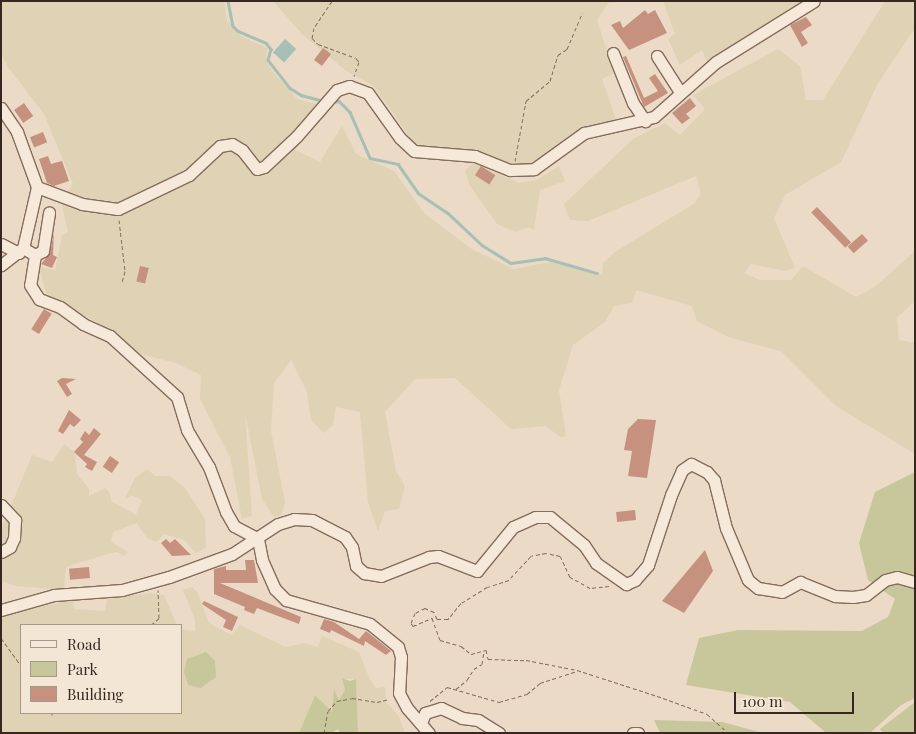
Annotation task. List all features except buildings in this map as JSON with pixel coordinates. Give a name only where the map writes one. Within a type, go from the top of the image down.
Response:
[{"type":"street","points":[[37,187],[82,204],[118,209],[189,175],[220,146],[232,144],[242,150],[257,169],[264,167],[297,136],[318,109],[337,90],[349,86],[368,93],[400,138],[414,151],[475,156],[510,170],[534,169],[577,136],[597,128],[645,121],[654,117],[716,62],[814,1]]},
{"type":"street","points":[[613,53],[633,104],[645,121]]},
{"type":"street","points":[[658,56],[680,92]]},
{"type":"street","points":[[1,108],[17,132],[37,187],[21,250],[1,266]]},
{"type":"street","points":[[1,244],[34,255],[43,251],[48,212]]},
{"type":"street","points":[[34,255],[30,285],[40,299],[60,307],[83,324],[110,336],[177,397],[187,430],[209,467],[226,512],[234,526],[258,539],[265,567],[275,589],[286,600],[370,624],[398,647],[401,657],[400,693],[407,708],[423,718],[429,733]]},
{"type":"street","points":[[1,610],[54,595],[122,590],[160,580],[212,563],[258,539],[278,524],[294,519],[312,520],[345,537],[352,546],[356,566],[371,576],[398,572],[428,557],[438,556],[477,571],[513,527],[535,517],[550,517],[584,545],[596,563],[626,584],[635,580],[648,565],[671,495],[682,470],[691,464],[708,472],[714,480],[726,528],[748,580],[758,588],[782,592],[800,582],[835,596],[854,597],[866,595],[885,580],[897,577],[915,582]]},
{"type":"street","points":[[1,505],[15,520],[14,538],[10,547],[1,552]]},
{"type":"street","points":[[423,718],[441,708],[462,718],[478,720],[499,733]]},
{"type":"street","points":[[633,733],[638,733]]},
{"type":"path","points":[[332,1],[314,28],[312,38],[318,44],[356,58],[359,62],[349,86]]},
{"type":"path","points":[[510,170],[521,143],[526,100],[550,81],[558,55],[567,49],[582,13]]},
{"type":"path","points":[[118,209],[125,271],[122,282]]},
{"type":"path","points":[[485,650],[471,654],[461,646],[440,640],[432,618],[413,626],[411,623],[416,613],[425,608],[434,612],[437,619],[448,619],[461,603],[487,587],[509,580],[531,556],[546,553],[560,556],[570,577],[590,588],[626,584]]},
{"type":"path","points":[[152,624],[158,618],[157,585],[160,580]]},
{"type":"path","points":[[1,638],[20,665]]},
{"type":"path","points":[[485,650],[488,659],[526,660],[578,670],[707,714],[728,733]]},
{"type":"path","points":[[456,689],[467,680],[474,668],[482,664],[485,650]]},
{"type":"path","points":[[423,718],[430,700],[447,687],[500,702],[527,694],[540,683],[578,670]]},
{"type":"path","points":[[324,733],[328,711],[337,701],[387,701],[400,693]]},
{"type":"shaded area","points":[[1,1],[224,1],[227,21],[241,36],[267,48],[266,60],[272,71],[297,99],[328,107],[295,150],[320,162],[342,126],[356,154],[394,171],[424,213],[473,250],[514,269],[550,262],[602,275],[603,263],[615,252],[695,203],[701,194],[696,176],[588,221],[570,220],[564,204],[633,139],[665,123],[680,135],[705,109],[693,95],[778,49],[800,66],[806,100],[823,100],[885,1],[915,1],[915,28],[878,83],[841,162],[785,195],[774,218],[795,268],[786,271],[751,264],[744,273],[760,280],[791,280],[803,266],[856,297],[876,286],[915,251],[915,301],[897,318],[899,340],[915,343],[915,454],[836,406],[781,351],[731,338],[697,321],[692,306],[636,290],[632,303],[614,306],[605,322],[573,345],[559,390],[566,436],[561,437],[545,426],[511,429],[455,378],[415,379],[385,412],[396,471],[405,486],[399,509],[385,511],[378,531],[368,502],[360,412],[336,407],[333,425],[324,433],[311,420],[307,392],[291,360],[274,383],[271,431],[285,502],[282,514],[274,517],[262,499],[245,413],[252,516],[242,519],[230,457],[200,399],[201,375],[176,363],[137,353],[111,330],[47,296],[39,267],[55,270],[62,235],[68,232],[61,201],[73,184],[44,114],[8,67],[1,53]]},
{"type":"shaded area","points":[[273,1],[634,1],[608,3],[597,20],[614,73],[602,79],[616,120],[547,160],[521,170],[416,147],[374,86],[345,70],[303,35]]},
{"type":"shaded area","points":[[663,1],[814,1],[709,67],[702,50],[680,65],[668,39],[675,34]]},
{"type":"shaded area","points":[[285,39],[296,49],[284,62],[273,52]]},
{"type":"shaded area","points":[[473,163],[519,183],[537,180],[559,166],[565,181],[540,190],[534,230],[528,227],[516,232],[497,224],[470,186],[465,171]]},
{"type":"shaded area","points":[[64,444],[75,452],[77,474],[89,489],[89,496],[105,488],[110,493],[111,501],[136,515],[142,500],[132,495],[124,500],[135,478],[147,469],[155,476],[170,476],[185,488],[205,519],[206,548],[196,553],[184,540],[163,534],[157,542],[147,538],[137,523],[113,532],[111,542],[128,552],[124,556],[118,552],[107,554],[66,567],[64,590],[16,586],[1,581],[1,530],[32,455],[52,462]]},
{"type":"shaded area","points":[[192,587],[197,592],[209,623],[231,635],[240,625],[286,647],[304,643],[318,647],[322,636],[359,652],[371,682],[376,688],[385,687],[386,702],[398,715],[405,733],[358,733],[356,679],[343,679],[345,690],[339,700],[335,691],[332,713],[315,695],[300,731],[296,733],[1,733],[1,615],[73,600],[74,609],[105,611],[107,599],[152,593],[164,595],[177,624],[20,624],[20,714],[182,714],[182,629],[195,631],[195,619],[183,590]]},
{"type":"green space","points":[[915,472],[915,698],[901,705],[870,733],[826,733],[790,702],[686,685],[699,638],[738,630],[862,631],[888,617],[895,599],[868,580],[859,543],[875,492]]},
{"type":"green space","points":[[206,652],[215,661],[216,677],[201,688],[188,685],[184,672],[187,659]]},
{"type":"green space","points":[[342,678],[350,681],[356,679],[358,733],[340,733],[338,729],[331,733],[296,733],[300,731],[315,695],[332,712],[334,689],[339,700],[345,690]]},
{"type":"green space","points":[[915,702],[915,733],[883,733],[880,729]]},
{"type":"green space","points":[[654,720],[722,722],[763,733],[660,733]]},
{"type":"waterway","points":[[228,1],[233,26],[238,31],[266,43],[271,49],[268,60],[290,88],[301,95],[323,101]]},
{"type":"waterway","points":[[330,102],[339,101],[350,112],[370,158],[398,164],[418,193],[448,213],[482,245],[511,263],[545,258],[597,273]]}]
